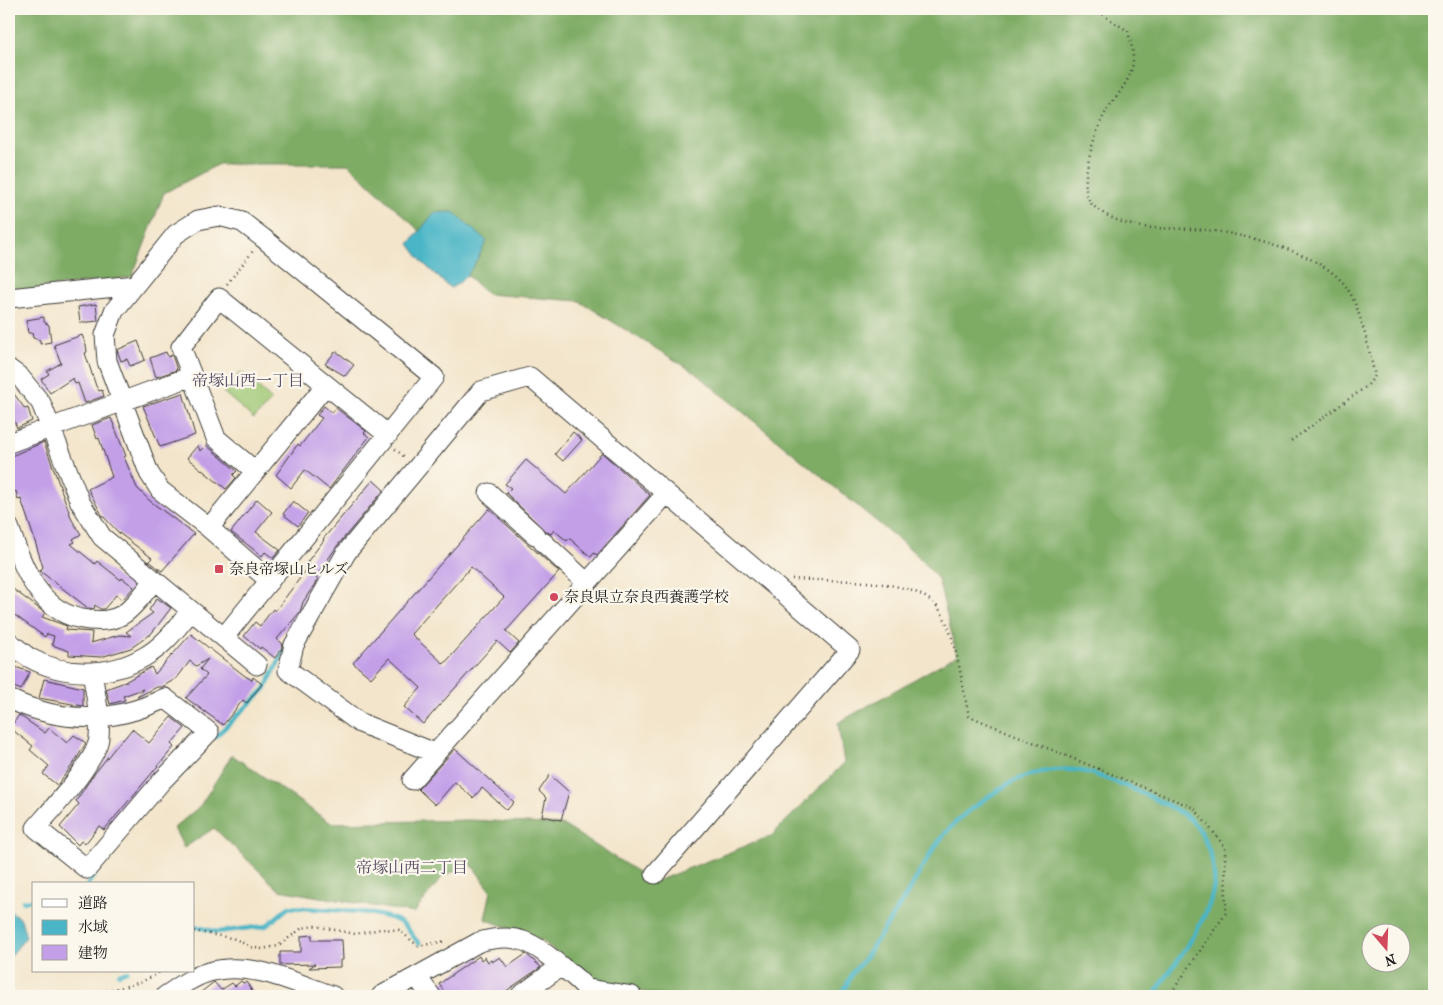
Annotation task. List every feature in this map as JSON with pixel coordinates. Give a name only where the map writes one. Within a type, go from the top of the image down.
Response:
[{"type":"street","points":[[224,637],[270,581],[386,438],[434,377],[242,222],[219,216],[198,220],[176,234],[114,311],[105,335],[107,361],[149,473],[160,490],[209,528],[270,581]]},
{"type":"street","points":[[9,298],[135,285]]},
{"type":"street","points":[[255,471],[216,438],[181,347],[218,298],[386,438]]},
{"type":"street","points":[[9,369],[20,377],[41,403],[80,502],[102,537],[190,612],[257,665]]},
{"type":"street","points":[[9,443],[192,376]]},
{"type":"street","points":[[435,753],[360,723],[288,670],[294,645],[346,553],[481,391],[530,377],[850,650],[655,874]]},
{"type":"street","points":[[209,528],[325,386]]},
{"type":"street","points":[[490,493],[586,582]]},
{"type":"street","points":[[412,780],[666,494]]},
{"type":"street","points":[[9,526],[15,563],[54,608],[79,619],[105,622],[124,614],[154,581]]},
{"type":"street","points":[[9,642],[30,658],[63,670],[92,672],[121,667],[145,657],[163,644],[190,612]]},
{"type":"street","points":[[9,699],[32,710],[67,718],[99,718],[115,717],[148,707],[166,698],[209,732],[160,783],[87,869],[36,828],[95,755],[99,739],[99,718],[92,672]]},
{"type":"street","points":[[380,996],[480,942],[495,938],[511,937],[524,940],[542,949],[590,993],[632,996]]},
{"type":"street","points":[[520,996],[561,966]]},
{"type":"street","points":[[166,996],[193,978],[210,971],[234,968],[263,972],[325,995]]},
{"type":"street","points":[[417,977],[431,996]]},
{"type":"path","points":[[1063,9],[1103,15],[1128,31],[1134,55],[1132,71],[1103,117],[1086,171],[1084,186],[1094,208],[1135,228],[1205,230],[1239,236],[1299,253],[1326,266],[1344,284],[1351,297],[1375,376],[1367,386],[1288,443]]},
{"type":"path","points":[[218,298],[220,292],[263,238]]},
{"type":"path","points":[[386,438],[418,467]]},
{"type":"path","points":[[765,578],[886,584],[917,592],[938,608],[949,629],[969,716],[1194,808],[1225,847],[1226,912],[1169,996]]},
{"type":"path","points":[[195,931],[236,939],[250,947],[262,949],[278,946],[302,928],[315,926],[355,934],[381,929],[399,930],[418,946],[446,941]]},
{"type":"path","points":[[87,996],[100,991],[134,986],[151,979],[160,972]]},
{"type":"green space","points":[[9,9],[1434,9],[1434,996],[666,996],[610,986],[585,976],[544,942],[485,919],[491,891],[471,864],[443,876],[414,913],[279,890],[214,828],[184,848],[174,828],[200,806],[232,755],[331,823],[471,820],[563,825],[654,882],[771,836],[844,763],[838,723],[957,655],[938,579],[915,553],[694,372],[579,301],[487,294],[348,164],[219,164],[164,193],[132,277],[9,292]]},
{"type":"green space","points":[[241,372],[272,400],[254,419],[223,392]]},
{"type":"water","points":[[453,212],[487,241],[467,274],[450,288],[423,263],[409,244],[434,213]]},
{"type":"water","points":[[9,910],[21,919],[26,937],[9,958]]},
{"type":"building","points":[[96,304],[98,321],[80,323],[78,307]]},
{"type":"building","points":[[44,317],[44,322],[49,325],[51,342],[40,344],[40,340],[33,338],[32,333],[28,333],[26,320]]},
{"type":"building","points":[[82,335],[86,345],[87,352],[85,353],[96,386],[99,391],[102,390],[104,396],[85,403],[78,383],[75,384],[73,378],[50,393],[41,379],[49,374],[47,371],[61,363],[54,345]]},
{"type":"building","points":[[138,341],[145,360],[130,366],[127,359],[121,361],[117,350]]},
{"type":"building","points":[[336,351],[354,365],[345,376],[325,364]]},
{"type":"building","points":[[166,352],[168,357],[172,355],[177,370],[156,377],[150,358]]},
{"type":"building","points":[[9,387],[25,409],[28,408],[32,421],[17,428],[9,407]]},
{"type":"building","points":[[183,393],[195,435],[160,447],[143,406]]},
{"type":"building","points":[[324,406],[332,413],[336,408],[366,431],[364,433],[369,437],[329,489],[305,470],[291,488],[276,475],[298,444],[300,446],[322,418],[317,415]]},
{"type":"building","points":[[111,418],[137,488],[150,501],[194,534],[162,571],[149,561],[152,558],[119,533],[102,515],[88,489],[112,477],[99,438],[97,439],[92,425]]},
{"type":"building","points":[[573,432],[582,440],[563,461],[555,454]]},
{"type":"building","points":[[44,442],[72,520],[81,534],[73,539],[75,542],[71,544],[95,564],[97,561],[121,580],[122,578],[134,587],[122,600],[116,595],[104,609],[100,609],[95,605],[94,609],[88,608],[40,571],[43,567],[33,535],[21,499],[18,500],[9,477],[9,457]]},
{"type":"building","points":[[198,445],[200,451],[206,445],[237,471],[233,475],[236,478],[226,489],[187,458]]},
{"type":"building","points":[[602,453],[650,495],[597,555],[594,553],[591,557],[569,538],[567,541],[554,530],[551,534],[545,531],[506,493],[511,488],[505,484],[526,460],[566,494]]},
{"type":"building","points":[[373,480],[384,490],[337,546],[316,577],[318,579],[303,602],[300,612],[277,639],[283,644],[281,650],[275,658],[261,647],[260,649],[244,636],[255,622],[260,626],[273,609],[275,611],[310,565],[307,562],[323,539]]},
{"type":"building","points":[[257,499],[272,512],[256,532],[280,550],[273,558],[265,552],[262,556],[231,532]]},
{"type":"building","points":[[293,501],[308,513],[298,526],[283,514]]},
{"type":"building","points":[[489,509],[559,572],[506,631],[519,643],[510,653],[497,641],[423,724],[404,707],[421,688],[389,658],[371,678],[353,663]],"holes":[[[471,567],[504,597],[444,664],[411,634]]]},
{"type":"building","points":[[9,586],[45,613],[42,617],[67,626],[66,630],[92,632],[91,643],[119,635],[131,636],[126,632],[153,613],[149,610],[157,598],[171,608],[151,634],[131,648],[101,657],[69,655],[69,651],[52,645],[54,636],[47,634],[45,637],[9,611]]},
{"type":"building","points":[[191,634],[245,676],[252,680],[253,677],[262,684],[247,703],[243,700],[223,725],[186,698],[207,675],[200,669],[208,659],[196,666],[190,661],[177,678],[162,687],[157,687],[137,697],[143,689],[123,696],[125,700],[110,704],[106,689],[125,682],[151,667],[155,674]]},
{"type":"building","points":[[9,665],[30,672],[21,690],[9,685]]},
{"type":"building","points":[[44,679],[83,688],[83,706],[39,698]]},
{"type":"building","points":[[19,715],[45,733],[49,728],[67,743],[74,735],[86,743],[57,785],[43,774],[49,766],[30,750],[33,746],[10,728]]},
{"type":"building","points":[[171,717],[185,728],[171,744],[174,747],[104,830],[99,826],[85,844],[81,841],[78,845],[60,827],[79,804],[76,801],[91,778],[132,729],[149,743]]},
{"type":"building","points":[[455,749],[514,802],[507,810],[482,788],[473,798],[455,782],[435,805],[418,789]]},
{"type":"building","points":[[550,775],[569,792],[561,820],[542,816],[546,798],[539,791]]},
{"type":"building","points":[[312,935],[312,940],[342,940],[343,960],[340,960],[340,967],[309,968],[315,964],[280,965],[280,952],[301,952],[301,936]]},
{"type":"building","points":[[526,954],[541,967],[499,996],[447,996],[439,984],[479,956],[481,960],[485,957],[488,962],[491,960],[492,962],[500,957],[507,967]]},
{"type":"building","points":[[241,981],[243,983],[246,982],[256,996],[196,996],[214,982],[221,990],[232,983],[235,986]]},
{"type":"waterway","points":[[215,737],[265,689],[284,651]]},
{"type":"waterway","points":[[841,996],[853,972],[862,962],[892,917],[933,850],[955,823],[982,801],[1011,782],[1038,773],[1056,770],[1086,772],[1154,799],[1192,821],[1206,842],[1212,859],[1214,876],[1211,898],[1206,913],[1190,943],[1153,996]]},
{"type":"waterway","points":[[89,882],[96,872]]},
{"type":"waterway","points":[[23,901],[32,900]]},
{"type":"waterway","points":[[195,926],[217,932],[266,926],[289,907],[349,911],[395,920],[404,925],[419,943]]},
{"type":"waterway","points":[[119,974],[124,972]]},
{"type":"place","name":"奈良帝塚山ヒルズ","points":[[219,569]]},
{"type":"place","name":"奈良県立奈良西養護学校","points":[[554,597]]},
{"type":"district","name":"帝塚山西一丁目","points":[[248,380]]},
{"type":"district","name":"帝塚山西二丁目","points":[[412,867]]}]
